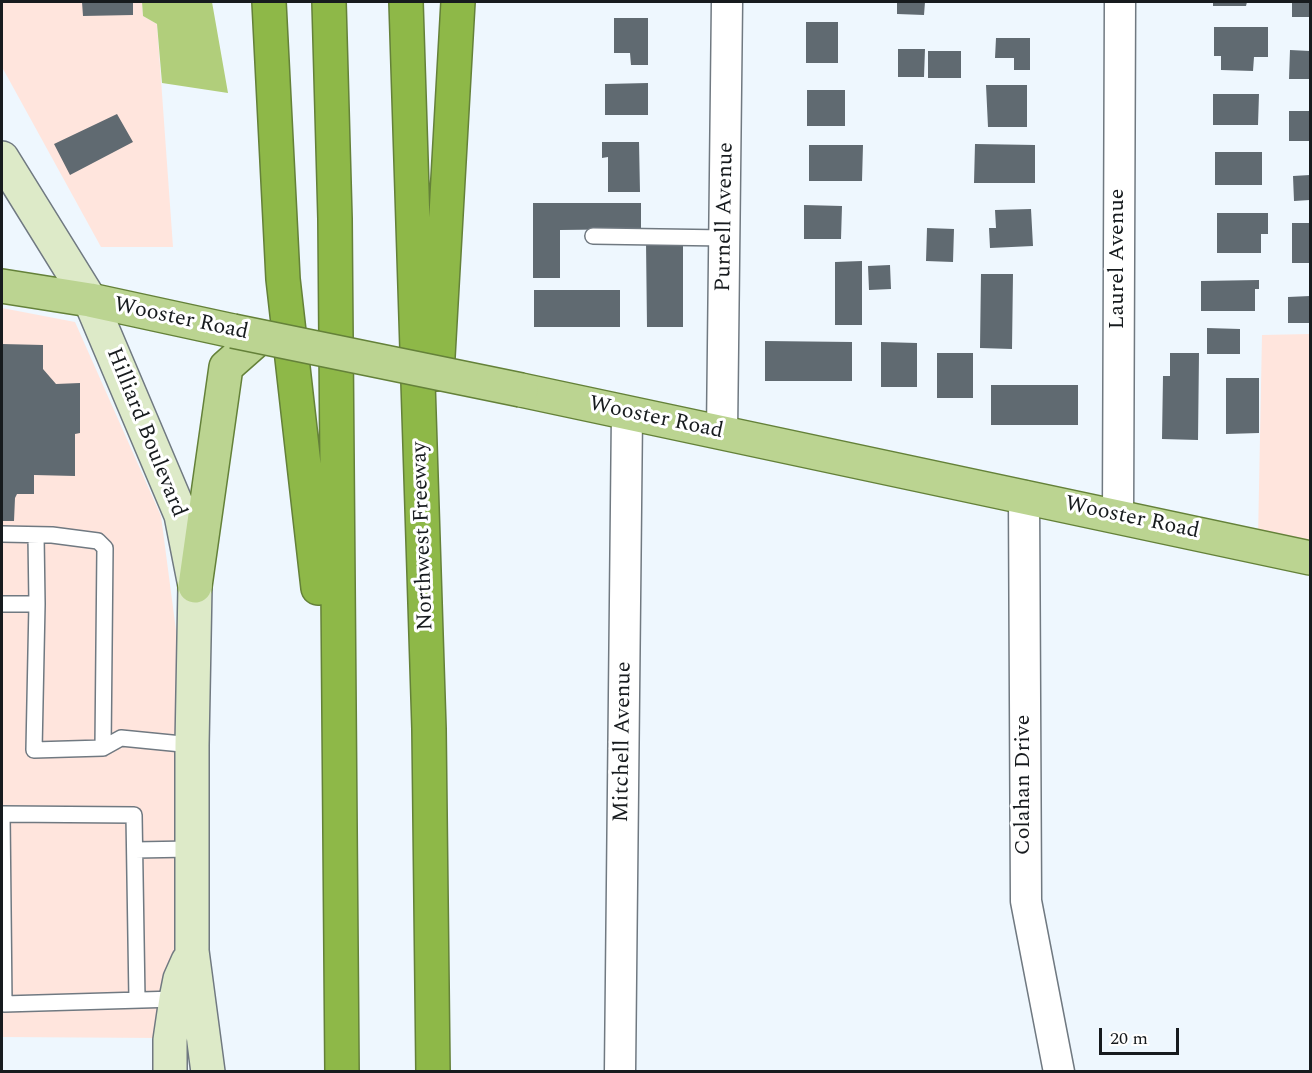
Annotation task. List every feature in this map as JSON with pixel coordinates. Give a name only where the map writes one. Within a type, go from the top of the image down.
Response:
[{"type":"highway","points":[[269,2],[283,279],[337,756]]},
{"type":"highway","points":[[329,2],[335,219],[337,756],[342,1071]]},
{"type":"highway","name":"Northwest Freeway","points":[[406,2],[426,589],[434,1071]]},
{"type":"highway","points":[[426,589],[458,2]]},
{"type":"main road","name":"Hilliard Boulevard","points":[[2,158],[90,300],[181,515],[195,586],[192,951],[208,1071]]},
{"type":"main road","name":"Wooster Road","points":[[2,286],[90,300],[1311,558]]},
{"type":"main road","points":[[195,586],[226,367],[246,334]]},
{"type":"main road","name":"Hilliard Boulevard","points":[[170,1071],[170,1040],[176,999],[180,980],[192,951]]},
{"type":"street","name":"Purnell Avenue","points":[[722,433],[727,2]]},
{"type":"street","name":"Laurel Avenue","points":[[1118,516],[1120,2]]},
{"type":"street","name":"Mitchell Avenue","points":[[620,1071],[627,412]]},
{"type":"street","name":"Colahan Drive","points":[[1024,496],[1026,901],[1059,1071]]},
{"type":"lane","points":[[593,236],[726,238]]},
{"type":"lane","points":[[2,534],[98,541],[105,548],[103,748]]},
{"type":"lane","points":[[36,535],[34,750],[103,748],[121,738],[192,745]]},
{"type":"lane","points":[[2,604],[37,604]]},
{"type":"lane","points":[[137,1000],[134,815],[2,814],[4,1004],[176,999]]},
{"type":"lane","points":[[135,850],[192,849]]},
{"type":"shaded area","points":[[2,2],[142,2],[143,16],[157,24],[173,247],[101,247],[2,67]]},
{"type":"shaded area","points":[[2,308],[75,322],[161,516],[177,638],[181,956],[157,1038],[2,1037]]},
{"type":"shaded area","points":[[1310,334],[1310,549],[1258,539],[1262,335]]},
{"type":"green space","points":[[142,2],[212,2],[228,93],[162,83],[157,24],[143,16]]},
{"type":"building","points":[[82,2],[133,2],[133,15],[83,16]]},
{"type":"building","points":[[897,2],[925,2],[924,15],[897,14]]},
{"type":"building","points":[[1213,2],[1247,2],[1246,6],[1213,6]]},
{"type":"building","points":[[1292,2],[1310,2],[1310,17],[1292,17]]},
{"type":"building","points":[[614,18],[648,18],[648,65],[631,65],[630,53],[614,53]]},
{"type":"building","points":[[806,22],[838,22],[838,63],[806,63]]},
{"type":"building","points":[[1214,27],[1268,27],[1268,57],[1254,57],[1253,71],[1221,70],[1221,56],[1214,56]]},
{"type":"building","points":[[996,38],[1030,38],[1030,70],[1014,70],[1014,58],[995,58]]},
{"type":"building","points":[[898,49],[925,49],[924,77],[898,77]]},
{"type":"building","points":[[1290,50],[1310,51],[1310,79],[1289,79]]},
{"type":"building","points":[[928,51],[961,51],[961,78],[928,78]]},
{"type":"building","points":[[648,83],[648,115],[605,115],[605,84]]},
{"type":"building","points":[[986,85],[1027,85],[1027,127],[988,127]]},
{"type":"building","points":[[807,90],[845,90],[845,126],[807,126]]},
{"type":"building","points":[[1213,94],[1259,94],[1258,125],[1213,125]]},
{"type":"building","points":[[1289,111],[1310,111],[1310,141],[1289,141]]},
{"type":"building","points":[[117,114],[133,142],[70,175],[54,144]]},
{"type":"building","points":[[602,142],[639,142],[640,192],[608,192],[608,157],[602,158]]},
{"type":"building","points":[[975,144],[1035,145],[1035,183],[974,183]]},
{"type":"building","points":[[809,145],[863,145],[862,181],[809,181]]},
{"type":"building","points":[[1215,152],[1262,152],[1262,185],[1215,185]]},
{"type":"building","points":[[1310,175],[1310,200],[1294,201],[1293,176]]},
{"type":"building","points":[[533,203],[641,203],[641,229],[560,230],[560,278],[533,278]]},
{"type":"building","points":[[804,205],[842,206],[841,239],[804,239]]},
{"type":"building","points":[[1031,209],[1033,246],[990,248],[989,228],[996,228],[995,210]]},
{"type":"building","points":[[1217,213],[1268,213],[1268,234],[1261,234],[1261,253],[1217,253]]},
{"type":"building","points":[[1292,223],[1310,223],[1310,263],[1292,263]]},
{"type":"building","points":[[927,228],[954,229],[953,262],[926,261]]},
{"type":"building","points":[[646,242],[683,242],[683,327],[647,327]]},
{"type":"building","points":[[862,261],[862,325],[835,325],[835,262]]},
{"type":"building","points":[[890,265],[891,289],[869,290],[868,266]]},
{"type":"building","points":[[981,274],[1013,274],[1012,349],[980,348]]},
{"type":"building","points":[[1259,280],[1259,289],[1255,289],[1255,311],[1201,311],[1201,281]]},
{"type":"building","points":[[534,290],[620,290],[620,327],[534,327]]},
{"type":"building","points":[[1310,296],[1310,323],[1288,323],[1288,297]]},
{"type":"building","points":[[1207,328],[1240,329],[1240,354],[1207,354]]},
{"type":"building","points":[[765,341],[852,342],[852,381],[765,381]]},
{"type":"building","points":[[881,342],[917,343],[917,387],[881,387]]},
{"type":"building","points":[[2,344],[43,345],[43,369],[56,384],[80,383],[80,433],[75,434],[75,476],[34,475],[34,494],[17,494],[15,498],[14,521],[2,521]]},
{"type":"building","points":[[937,353],[973,353],[973,398],[937,398]]},
{"type":"building","points":[[1170,353],[1199,353],[1198,440],[1162,439],[1163,376],[1170,376]]},
{"type":"building","points":[[1226,378],[1259,378],[1259,433],[1226,434]]},
{"type":"building","points":[[991,385],[1078,385],[1078,425],[991,425]]}]
